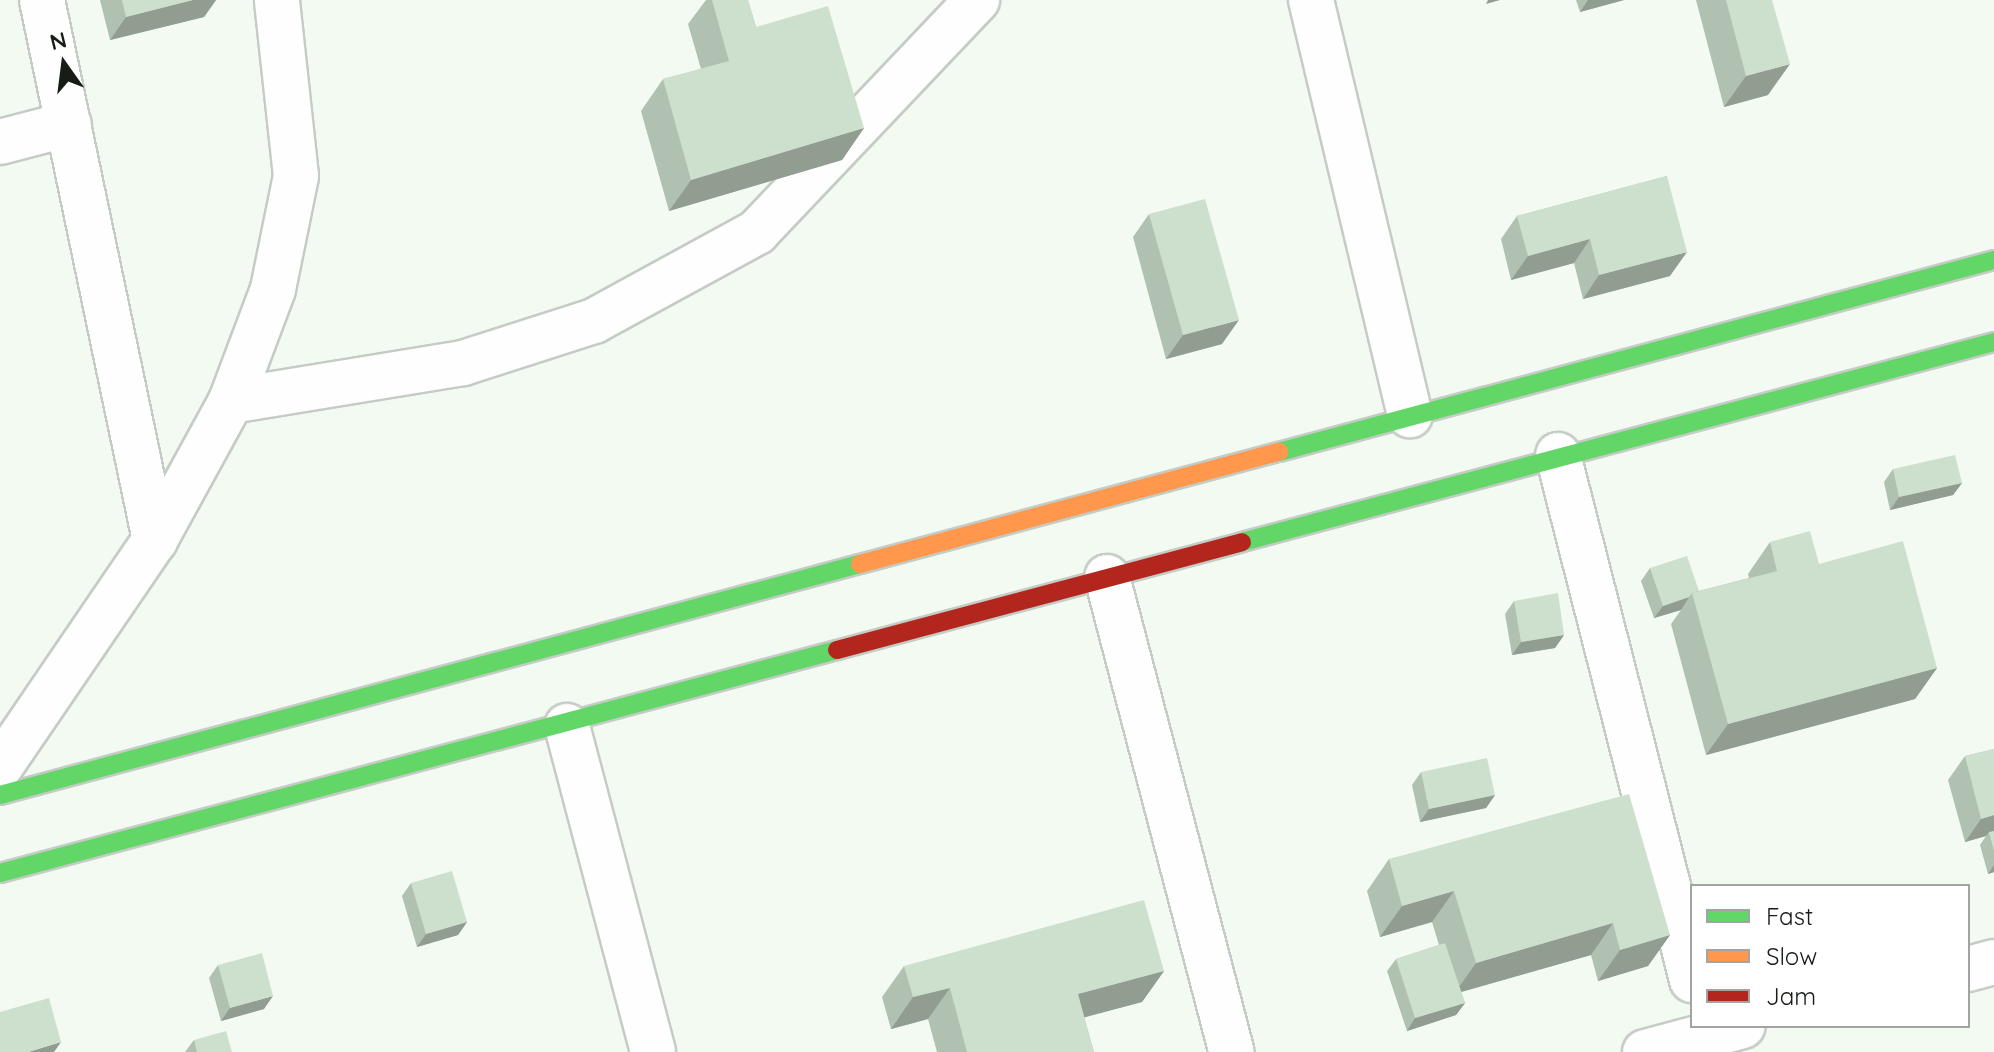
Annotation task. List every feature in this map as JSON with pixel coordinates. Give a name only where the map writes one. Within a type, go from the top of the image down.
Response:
[{"type":"street","points":[[42,0],[155,540]]},
{"type":"street","points":[[0,767],[155,540],[231,401],[273,289],[296,176],[277,0]]},
{"type":"street","points":[[231,401],[463,363],[594,321],[757,232],[977,0]]},
{"type":"street","points":[[1311,0],[1410,415]]},
{"type":"street","points":[[0,142],[69,124]]},
{"type":"street","points":[[0,795],[1994,260]]},
{"type":"street","points":[[0,873],[567,726],[1558,455],[1994,342]]},
{"type":"street","points":[[1558,455],[1690,972]]},
{"type":"street","points":[[1107,577],[1232,1052]]},
{"type":"street","points":[[567,726],[653,1052]]},
{"type":"street","points":[[1970,968],[1994,962]]},
{"type":"street","points":[[1645,1052],[1716,1035]]},
{"type":"building","points":[[122,0],[193,0],[126,17]]},
{"type":"building","points":[[712,0],[748,0],[756,27],[828,6],[864,128],[691,180],[663,79],[729,61]]},
{"type":"building","points":[[1726,0],[1772,0],[1790,64],[1746,76]]},
{"type":"building","points":[[1667,176],[1687,252],[1599,275],[1590,239],[1528,256],[1517,216]]},
{"type":"building","points":[[1205,199],[1239,320],[1183,335],[1149,214]]},
{"type":"building","points":[[1955,455],[1962,483],[1899,497],[1893,469]]},
{"type":"building","points":[[1810,531],[1819,564],[1903,541],[1937,668],[1728,724],[1692,593],[1777,571],[1770,542]]},
{"type":"building","points":[[1687,556],[1699,591],[1663,606],[1650,568]]},
{"type":"building","points":[[1558,593],[1564,635],[1521,642],[1514,601]]},
{"type":"building","points":[[1994,749],[1994,815],[1981,819],[1965,756]]},
{"type":"building","points":[[1487,758],[1495,795],[1429,809],[1421,772]]},
{"type":"building","points":[[1629,794],[1670,935],[1620,950],[1613,923],[1476,963],[1454,891],[1402,906],[1389,859]]},
{"type":"building","points":[[1994,831],[1994,851],[1989,832]]},
{"type":"building","points":[[452,871],[467,922],[426,934],[411,883]]},
{"type":"building","points":[[1144,900],[1164,971],[1078,994],[1094,1052],[967,1052],[950,988],[913,997],[904,966]]},
{"type":"building","points":[[1445,943],[1465,1003],[1415,1018],[1396,959]]},
{"type":"building","points":[[262,953],[273,996],[230,1008],[218,965]]},
{"type":"building","points":[[49,998],[61,1042],[28,1052],[0,1052],[0,1012]]},
{"type":"building","points":[[226,1031],[232,1052],[197,1052],[194,1040]]},
{"type":"traffic: fast","points":[[1279,452],[1994,260]]},
{"type":"traffic: fast","points":[[1242,542],[1994,342]]},
{"type":"traffic: fast","points":[[0,795],[860,564]]},
{"type":"traffic: fast","points":[[0,873],[837,650]]},
{"type":"traffic: slow","points":[[860,564],[1279,452]]},
{"type":"traffic: jam","points":[[837,650],[1242,542]]}]
